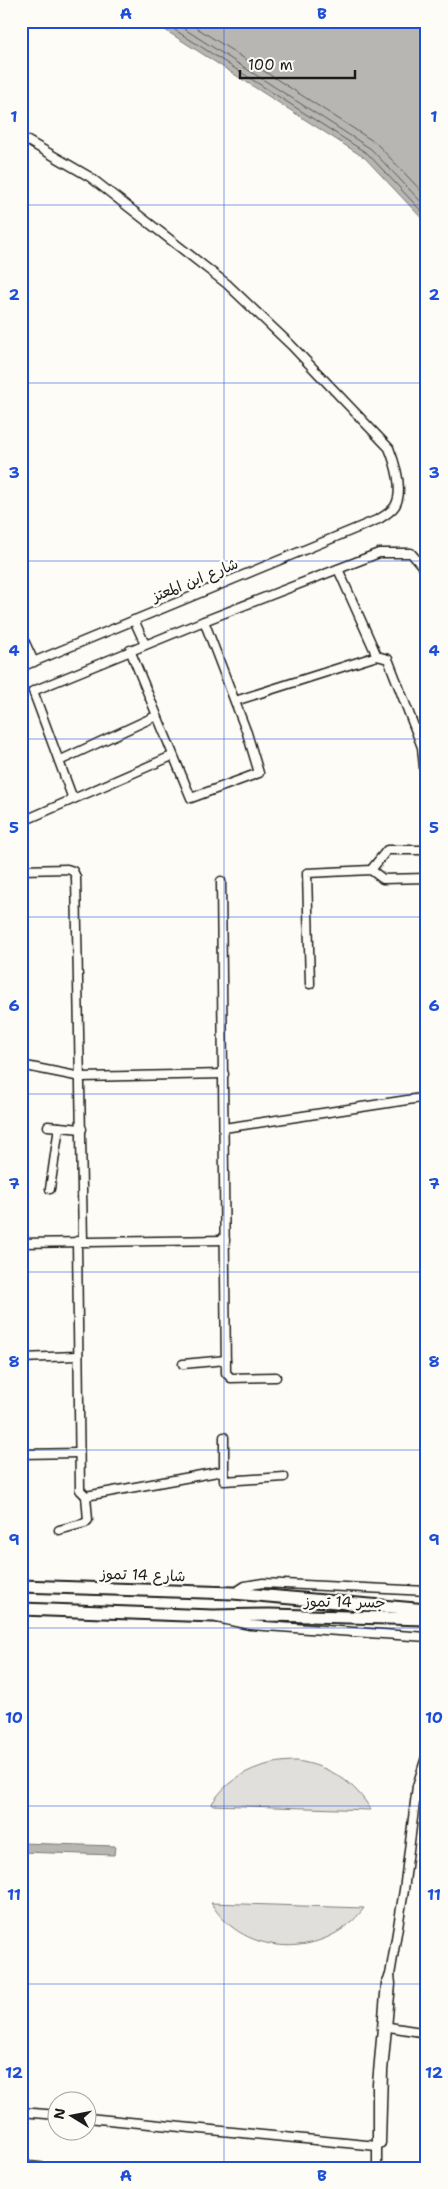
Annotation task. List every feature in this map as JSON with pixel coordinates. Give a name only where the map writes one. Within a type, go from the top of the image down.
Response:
[{"type":"main road","name":"شارع 14 تموز","points":[[21,1586],[233,1593],[264,1596]]},
{"type":"main road","name":"جسر 14 تموز","points":[[264,1596],[427,1610]]},
{"type":"main road","points":[[21,1610],[213,1616]]},
{"type":"main road","name":"جسر 14 تموز","points":[[213,1616],[263,1615],[427,1619]]},
{"type":"street","name":"شارع ابن المعتز","points":[[21,137],[90,177],[227,284],[291,345],[389,448],[399,483],[395,506],[379,519],[21,667]]},
{"type":"street","points":[[73,799],[34,691],[130,650],[379,553],[412,553],[427,572]]},
{"type":"street","points":[[338,569],[377,656]]},
{"type":"street","points":[[134,620],[146,644]]},
{"type":"street","points":[[130,650],[172,756],[191,798],[258,773],[247,733],[204,621]]},
{"type":"street","points":[[21,634],[34,662]]},
{"type":"street","points":[[235,701],[377,656],[388,659],[422,747],[427,800]]},
{"type":"street","points":[[60,761],[156,716]]},
{"type":"street","points":[[30,818],[172,756]]},
{"type":"street","points":[[310,984],[307,873],[371,870],[383,879],[427,877],[426,850],[387,850],[371,870]]},
{"type":"street","points":[[21,870],[67,869],[73,871],[76,877],[82,1129],[76,1356],[80,1490],[86,1496],[88,1520],[85,1523],[59,1530]]},
{"type":"street","points":[[220,880],[224,1074],[226,1360],[228,1376],[276,1377]]},
{"type":"street","points":[[21,1065],[81,1077],[224,1074]]},
{"type":"street","points":[[224,1128],[427,1097]]},
{"type":"street","points":[[48,1126],[82,1129]]},
{"type":"street","points":[[50,1189],[59,1127]]},
{"type":"street","points":[[21,1243],[225,1240]]},
{"type":"street","points":[[21,1358],[76,1356]]},
{"type":"street","points":[[183,1364],[226,1360]]},
{"type":"street","points":[[224,1437],[223,1478],[227,1482],[284,1477]]},
{"type":"street","points":[[21,1454],[79,1453]]},
{"type":"street","points":[[86,1496],[223,1471]]},
{"type":"street","points":[[233,1593],[245,1586],[263,1583],[427,1591]]},
{"type":"street","points":[[213,1616],[231,1623],[250,1625],[427,1638]]},
{"type":"street","points":[[377,2168],[377,2084],[384,2026],[386,1981],[390,1976],[404,1890],[417,1786],[427,1754]]},
{"type":"street","points":[[384,2026],[427,2033]]},
{"type":"street","points":[[21,2112],[48,2114]]},
{"type":"street","points":[[98,2119],[377,2146]]},
{"type":"street","points":[[21,2165],[47,2168]]},
{"type":"shaded area","points":[[297,1761],[320,1767],[340,1777],[357,1791],[371,1810],[211,1805],[228,1785],[248,1771],[271,1764]]},
{"type":"shaded area","points":[[211,1903],[364,1908],[348,1925],[329,1937],[308,1944],[286,1946],[264,1943],[244,1935],[226,1921]]},
{"type":"water","points":[[151,21],[427,21],[427,224],[365,158]]},
{"type":"water","points":[[21,1843],[115,1846],[114,1855],[21,1852]]}]
